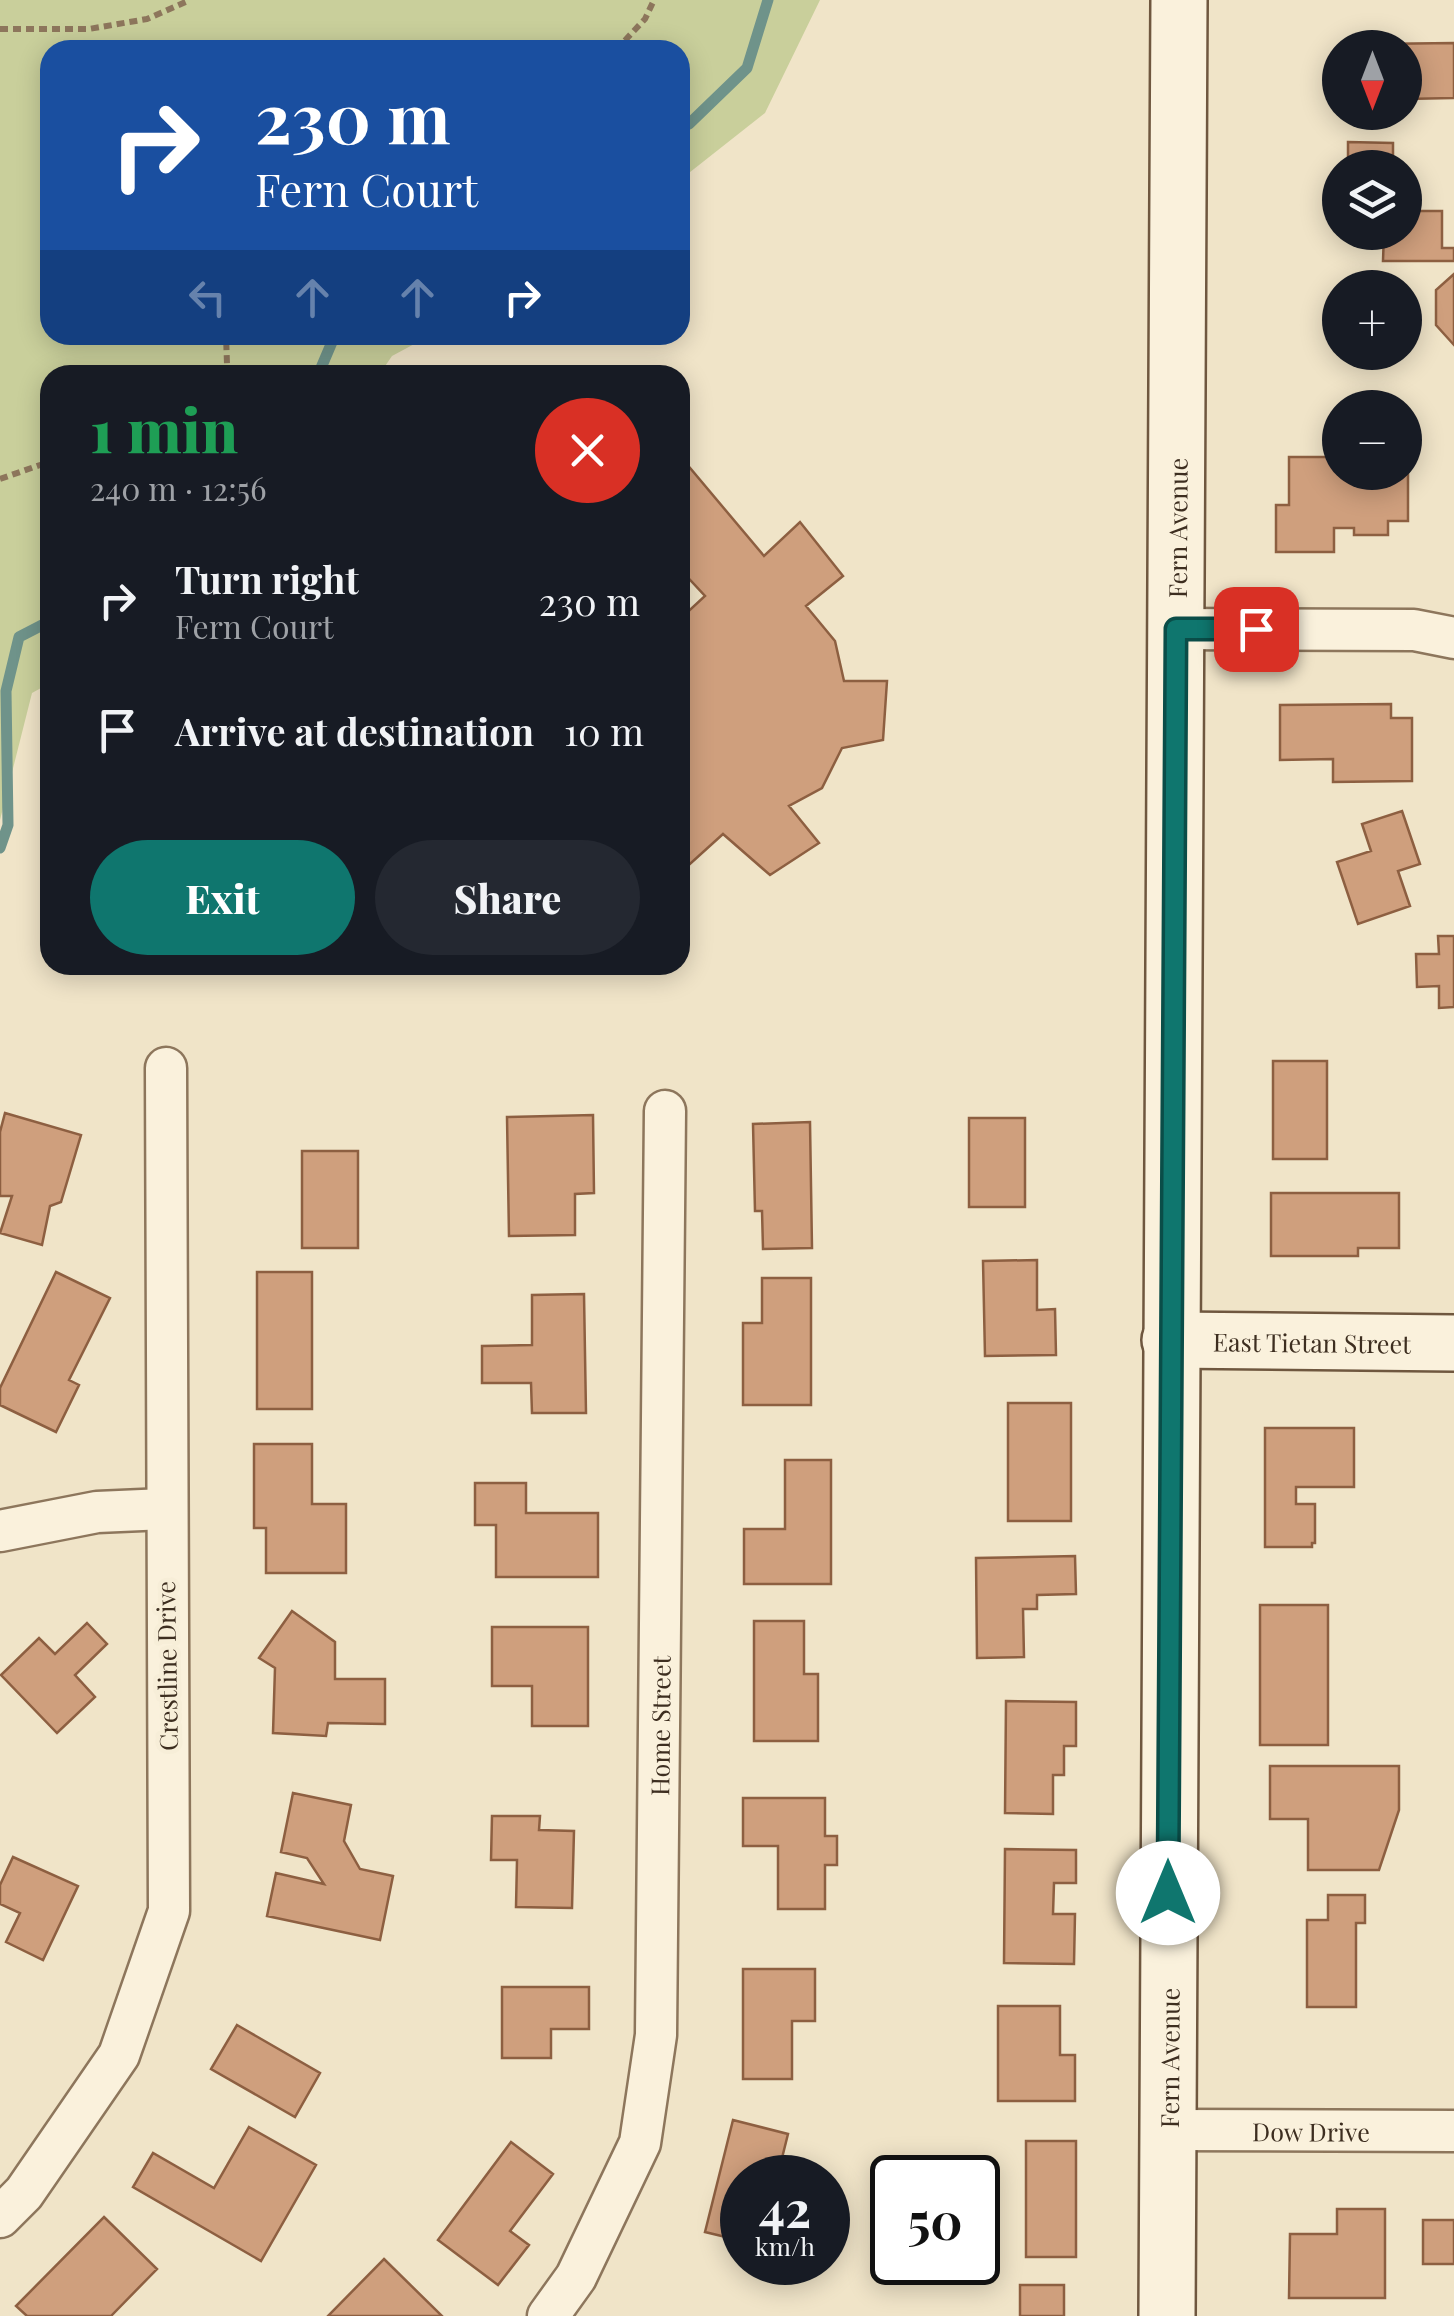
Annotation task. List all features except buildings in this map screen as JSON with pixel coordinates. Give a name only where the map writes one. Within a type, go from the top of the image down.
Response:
[{"type":"main road","name":"Fern Avenue","points":[[1167,2316],[1179,0]]},
{"type":"main road","name":"East Tietan Street","points":[[1170,1340],[1454,1343]]},
{"type":"street","points":[[1176,629],[1414,630],[1454,638]]},
{"type":"street","name":"Crestline Drive","points":[[0,2217],[24,2193],[119,2054],[169,1911],[166,1068]]},
{"type":"street","name":"Home Street","points":[[548,2316],[576,2277],[640,2143],[656,2035],[664,1111]]},
{"type":"street","points":[[0,1531],[98,1512],[165,1509]]},
{"type":"street","name":"Dow Drive","points":[[1166,2130],[1454,2131]]},
{"type":"path","points":[[0,30],[89,29],[147,19],[190,0]]},
{"type":"path","points":[[625,40],[645,19],[654,0]]},
{"type":"path","points":[[0,479],[40,465]]},
{"type":"green space","points":[[0,0],[820,0],[765,113],[690,172],[690,40],[40,40],[40,345],[412,345],[392,356],[386,365],[40,365],[40,689],[32,693],[0,820]]},
{"type":"waterway","points":[[690,123],[747,68],[768,0]]},
{"type":"waterway","points":[[322,365],[331,345]]},
{"type":"waterway","points":[[0,848],[8,825],[6,691],[19,637],[40,626]]},
{"type":"route","points":[[1168,1893],[1176,629],[1256,629]]}]
